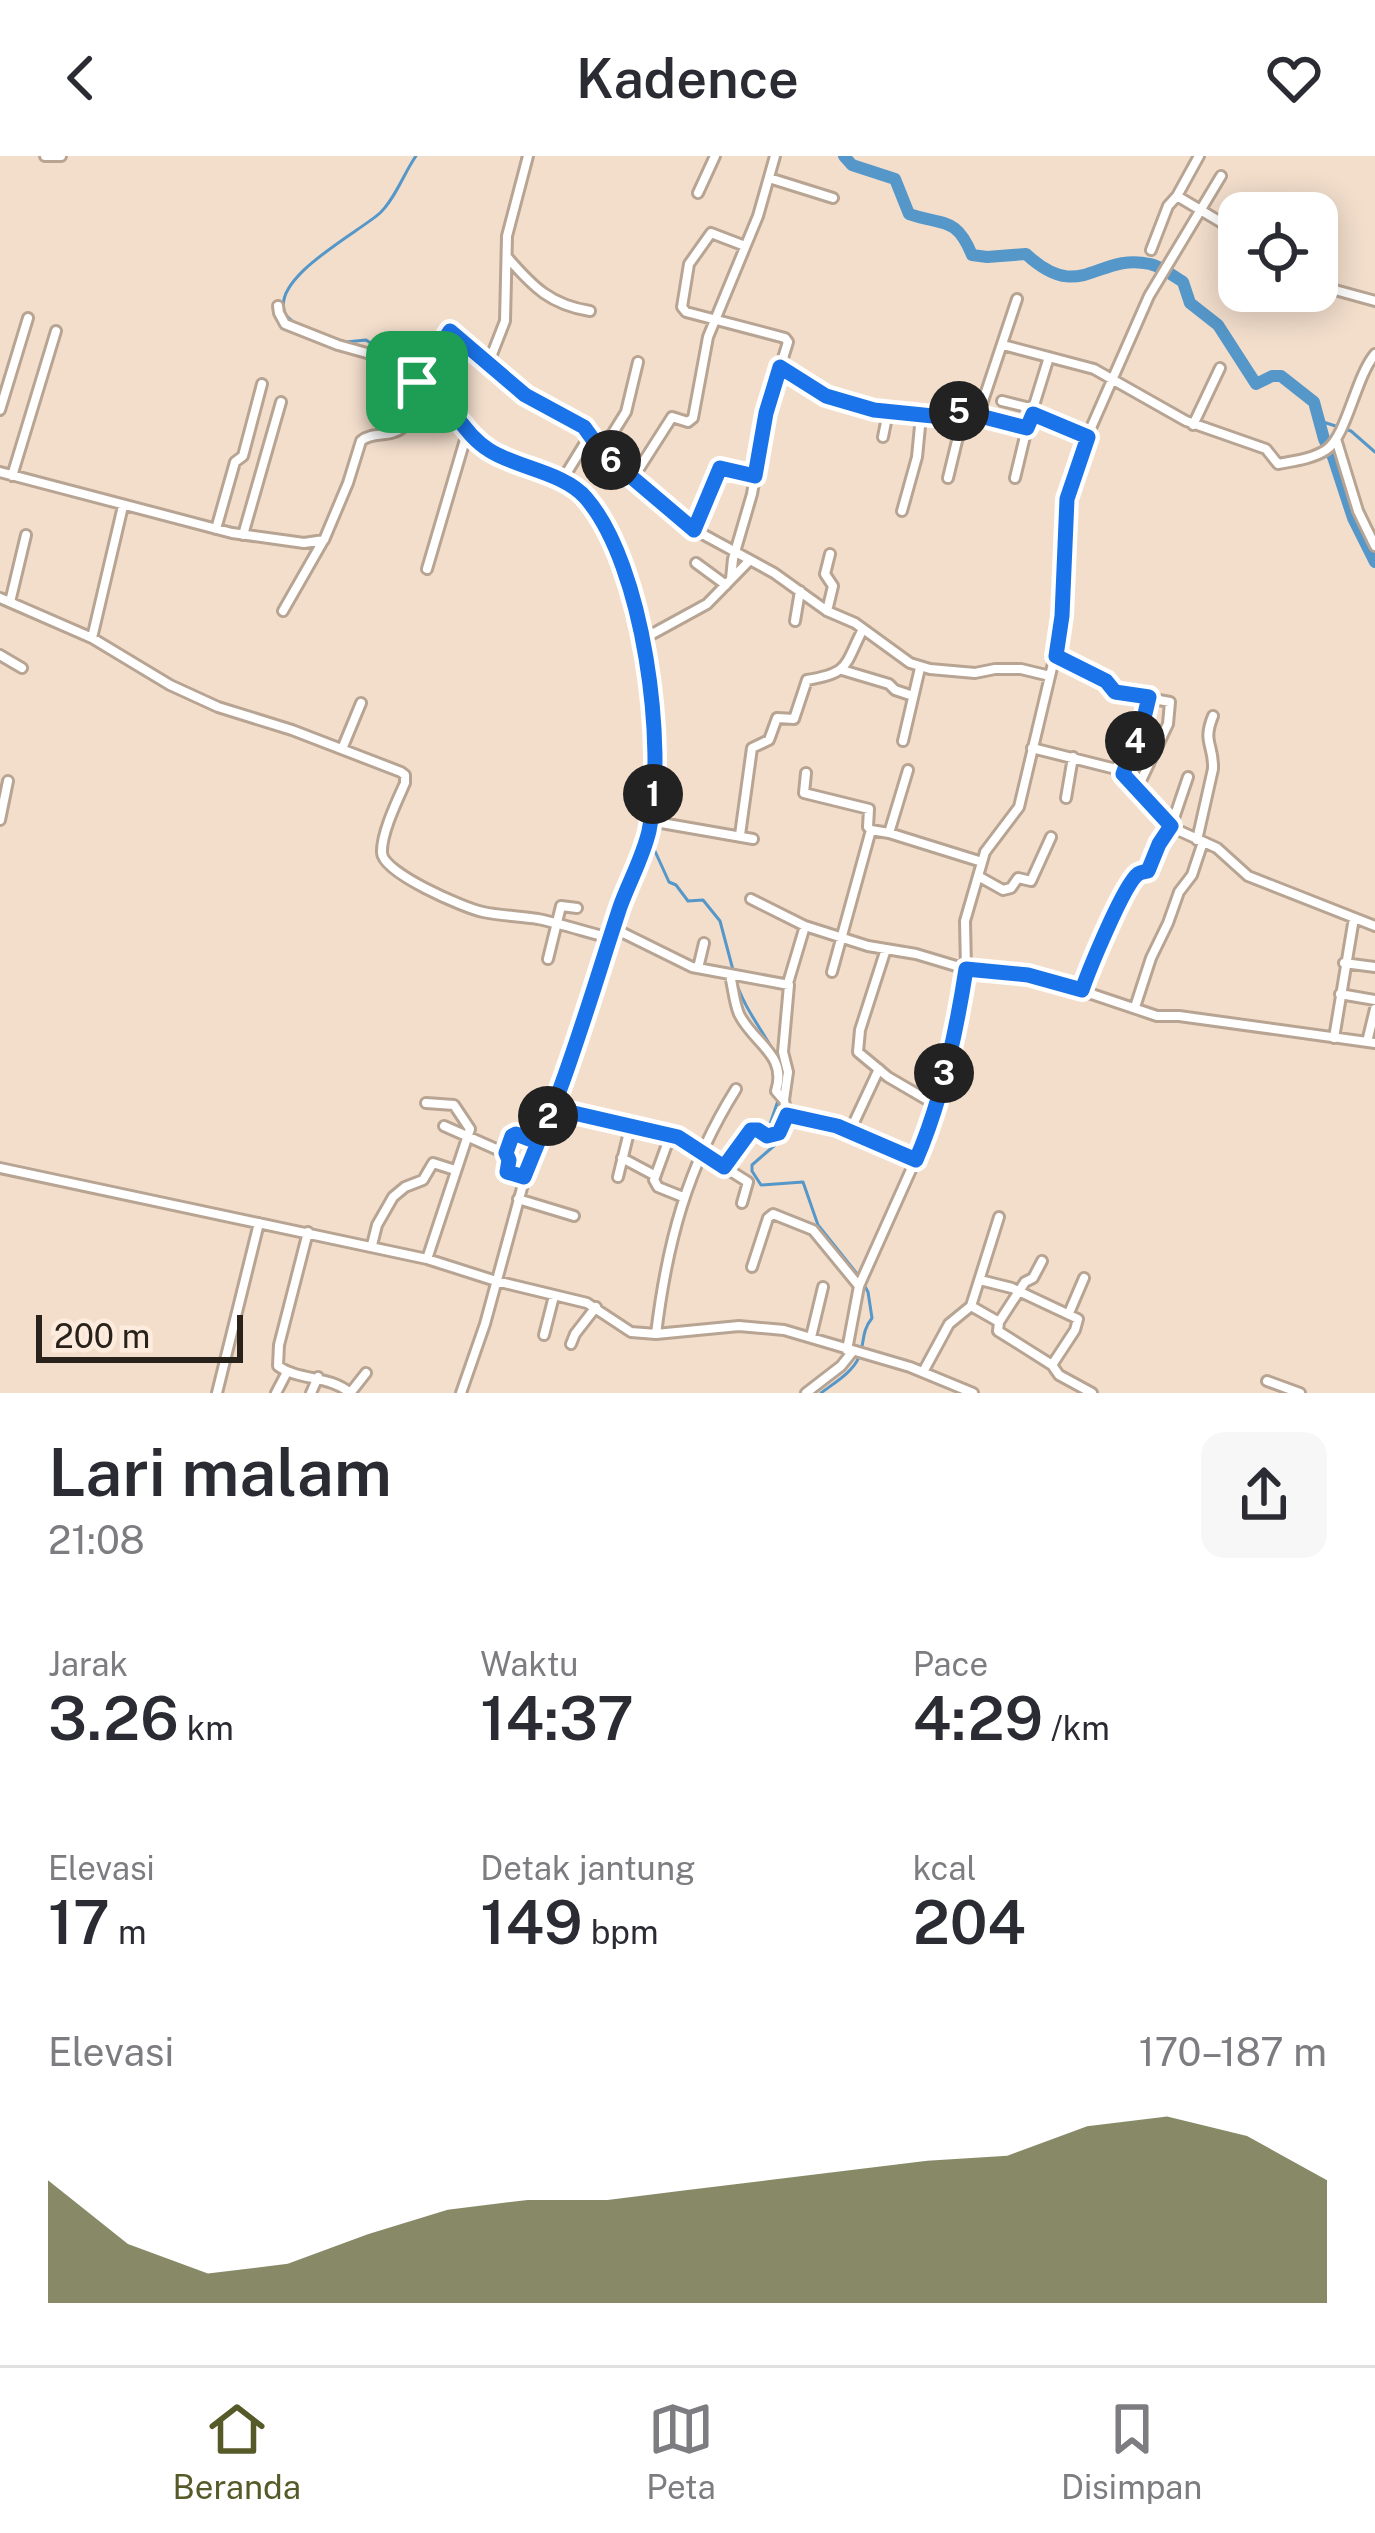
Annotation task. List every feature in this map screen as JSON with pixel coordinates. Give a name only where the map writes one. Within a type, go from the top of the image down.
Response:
[{"type":"street","points":[[45,156],[61,156]]},
{"type":"street","points":[[489,362],[506,320],[509,229],[528,156]]},
{"type":"street","points":[[698,194],[715,156]]},
{"type":"street","points":[[633,478],[673,417],[688,422],[693,418],[708,337],[775,156]]},
{"type":"street","points":[[1151,250],[1168,206],[1198,156]]},
{"type":"street","points":[[806,1393],[855,1351],[861,1282],[932,1123],[960,1008],[966,969],[965,921],[985,852],[1019,807],[1056,656],[1067,499],[1088,437],[1148,296],[1221,176]]},
{"type":"street","points":[[769,178],[833,198]]},
{"type":"street","points":[[1177,196],[1218,219]]},
{"type":"street","points":[[728,582],[766,413],[788,342],[683,310],[690,262],[712,232],[745,246]]},
{"type":"street","points":[[506,255],[532,285],[560,304],[590,310]]},
{"type":"street","points":[[1338,291],[1375,301]]},
{"type":"street","points":[[977,416],[1017,299]]},
{"type":"street","points":[[278,305],[286,324],[374,355],[419,378],[443,400],[467,433],[496,454],[563,479],[582,493],[630,582],[648,637],[654,821],[579,1038],[524,1177],[480,1340],[460,1393]]},
{"type":"street","points":[[0,410],[28,318]]},
{"type":"street","points":[[11,476],[56,331]]},
{"type":"street","points":[[283,611],[324,540],[361,441],[402,428],[419,378],[450,331],[525,395],[578,423],[602,452],[694,530],[920,668],[975,673],[1021,669],[1050,676]]},
{"type":"street","points":[[1003,345],[1114,378],[1193,424],[1266,449],[1278,464],[1306,459],[1332,443],[1375,354]]},
{"type":"street","points":[[1016,478],[1048,357]]},
{"type":"street","points":[[602,452],[626,412],[638,362]]},
{"type":"street","points":[[780,367],[826,396],[888,412],[933,416],[945,408],[1027,428]]},
{"type":"street","points":[[1193,424],[1220,368]]},
{"type":"street","points":[[216,529],[235,462],[244,456],[262,384]]},
{"type":"street","points":[[1002,401],[1088,437]]},
{"type":"street","points":[[243,535],[281,402]]},
{"type":"street","points":[[883,436],[888,412]]},
{"type":"street","points":[[948,478],[964,412]]},
{"type":"street","points":[[902,511],[917,457],[921,416]]},
{"type":"street","points":[[427,569],[467,433]]},
{"type":"street","points":[[563,479],[590,435]]},
{"type":"street","points":[[1332,443],[1375,546]]},
{"type":"street","points":[[694,530],[720,468],[755,476]]},
{"type":"street","points":[[0,472],[243,535],[304,543],[324,540]]},
{"type":"street","points":[[230,477],[245,481]]},
{"type":"street","points":[[224,502],[239,506]]},
{"type":"street","points":[[92,638],[123,505]]},
{"type":"street","points":[[26,535],[3,601],[92,638],[170,685],[218,706],[405,775],[382,853],[386,863],[436,893],[474,909],[636,938],[673,960],[698,968],[788,983]]},
{"type":"street","points":[[827,611],[833,586],[825,574],[830,554]]},
{"type":"street","points":[[648,637],[707,604],[749,561]]},
{"type":"street","points":[[696,563],[728,582]]},
{"type":"street","points":[[794,621],[800,591]]},
{"type":"street","points":[[740,835],[751,748],[769,740],[777,718],[793,720],[807,680],[842,670],[862,629]]},
{"type":"street","points":[[0,655],[22,668]]},
{"type":"street","points":[[1056,656],[1106,681],[1115,692],[1170,702],[1168,724],[1137,789]]},
{"type":"street","points":[[903,741],[920,668]]},
{"type":"street","points":[[842,670],[889,683],[894,690],[913,696]]},
{"type":"street","points":[[1123,774],[1149,697]]},
{"type":"street","points":[[342,749],[361,703]]},
{"type":"street","points":[[1135,1007],[1179,892],[1192,875],[1213,769],[1207,740],[1214,716]]},
{"type":"street","points":[[1032,748],[1107,765],[1123,774],[1171,826],[1217,848],[1248,876],[1375,926]]},
{"type":"street","points":[[1066,798],[1073,757]]},
{"type":"street","points":[[890,833],[908,770]]},
{"type":"street","points":[[806,772],[804,793],[868,809],[871,830],[832,972]]},
{"type":"street","points":[[1082,990],[1098,947],[1130,887],[1138,874],[1148,871],[1171,826],[1188,776]]},
{"type":"street","points":[[0,820],[8,781]]},
{"type":"street","points":[[654,821],[753,839]]},
{"type":"street","points":[[871,830],[982,862]]},
{"type":"street","points":[[978,876],[1004,890],[1018,878],[1031,881],[1051,837]]},
{"type":"street","points":[[751,899],[840,937],[966,969],[1028,975],[1157,1016],[1371,1043],[1375,1009]]},
{"type":"street","points":[[548,959],[560,906],[577,908]]},
{"type":"street","points":[[1334,1038],[1354,918]]},
{"type":"street","points":[[724,1167],[755,1130],[767,1136],[779,1133],[787,1115],[781,1098],[788,983],[806,926]]},
{"type":"street","points":[[698,968],[704,943]]},
{"type":"street","points":[[886,949],[858,1052],[936,1105]]},
{"type":"street","points":[[1344,963],[1375,967]]},
{"type":"street","points":[[732,975],[740,1016],[784,1073]]},
{"type":"street","points":[[1340,994],[1375,1000]]},
{"type":"street","points":[[850,1131],[879,1069]]},
{"type":"street","points":[[656,1334],[662,1283],[683,1197],[700,1152],[736,1089]]},
{"type":"street","points":[[426,1103],[454,1105],[470,1129],[427,1259]]},
{"type":"street","points":[[552,1108],[678,1137],[748,1182],[742,1203]]},
{"type":"street","points":[[787,1115],[831,1124],[916,1160]]},
{"type":"street","points":[[444,1126],[506,1153],[507,1172],[524,1177]]},
{"type":"street","points":[[617,1177],[627,1126]]},
{"type":"street","points":[[506,1153],[514,1134],[537,1142]]},
{"type":"street","points":[[670,1136],[655,1175],[658,1187],[683,1197]]},
{"type":"street","points":[[622,1158],[655,1175]]},
{"type":"street","points":[[372,1245],[378,1222],[396,1192],[423,1180],[433,1163],[455,1170]]},
{"type":"street","points":[[0,1168],[427,1259],[596,1307],[631,1332],[739,1326],[784,1330],[923,1372],[973,1393]]},
{"type":"street","points":[[518,1199],[574,1216]]},
{"type":"street","points":[[752,1267],[772,1214],[813,1230],[861,1282]]},
{"type":"street","points":[[923,1372],[942,1336],[971,1306],[999,1217]]},
{"type":"street","points":[[217,1393],[259,1223]]},
{"type":"street","points":[[308,1232],[279,1345],[278,1366],[286,1372],[336,1382],[351,1393],[367,1373]]},
{"type":"street","points":[[1042,1261],[999,1322],[998,1331],[1092,1393]]},
{"type":"street","points":[[1069,1313],[1084,1277]]},
{"type":"street","points":[[980,1280],[1020,1291],[1078,1319],[1052,1365]]},
{"type":"street","points":[[811,1337],[823,1287]]},
{"type":"street","points":[[544,1335],[554,1296]]},
{"type":"street","points":[[971,1306],[999,1322]]},
{"type":"street","points":[[571,1344],[596,1307]]},
{"type":"street","points":[[276,1393],[286,1372]]},
{"type":"street","points":[[310,1393],[318,1377]]},
{"type":"street","points":[[1267,1381],[1300,1393]]},
{"type":"waterway","points":[[299,326],[285,313],[284,299],[291,285],[319,257],[380,213],[416,156]]},
{"type":"waterway","points":[[844,156],[852,165],[895,179],[909,214],[954,228],[972,255],[1026,254],[1045,269],[1075,276],[1132,262],[1150,264],[1183,282],[1190,303],[1218,325],[1256,384],[1281,376],[1314,402],[1353,518],[1375,562]]},
{"type":"waterway","points":[[331,338],[366,340],[437,387],[472,432],[487,443],[585,490],[603,517]]},
{"type":"waterway","points":[[1320,421],[1351,431],[1375,452]]},
{"type":"waterway","points":[[607,526],[632,577]]},
{"type":"waterway","points":[[635,586],[652,666],[657,748]]},
{"type":"waterway","points":[[657,757],[654,849],[669,882],[688,901],[703,900],[720,921],[733,970]]},
{"type":"waterway","points":[[735,979],[785,1077]]},
{"type":"waterway","points":[[783,1086],[770,1124],[775,1145],[752,1165],[752,1171],[761,1185],[803,1182],[818,1225],[858,1275]]},
{"type":"waterway","points":[[821,1393],[859,1357],[872,1318],[863,1283]]},
{"type":"route","points":[[450,331],[525,395],[584,427],[602,452],[694,530],[720,468],[755,476],[780,367],[826,396],[874,410],[933,416],[949,408],[1027,428],[1033,414],[1088,437],[1067,499],[1056,656],[1106,681],[1115,692],[1149,697],[1123,774],[1171,826],[1148,871],[1138,874],[1130,887],[1098,947],[1082,990],[1028,975],[966,969],[932,1123],[916,1160],[837,1126],[787,1115],[779,1133],[767,1136],[751,1130],[724,1167],[678,1137],[552,1108],[524,1177],[507,1172],[506,1153],[512,1136],[537,1142],[560,1089],[648,834],[653,725],[643,639],[630,582],[587,498],[571,486],[484,448],[443,400],[417,382],[450,331]]}]
